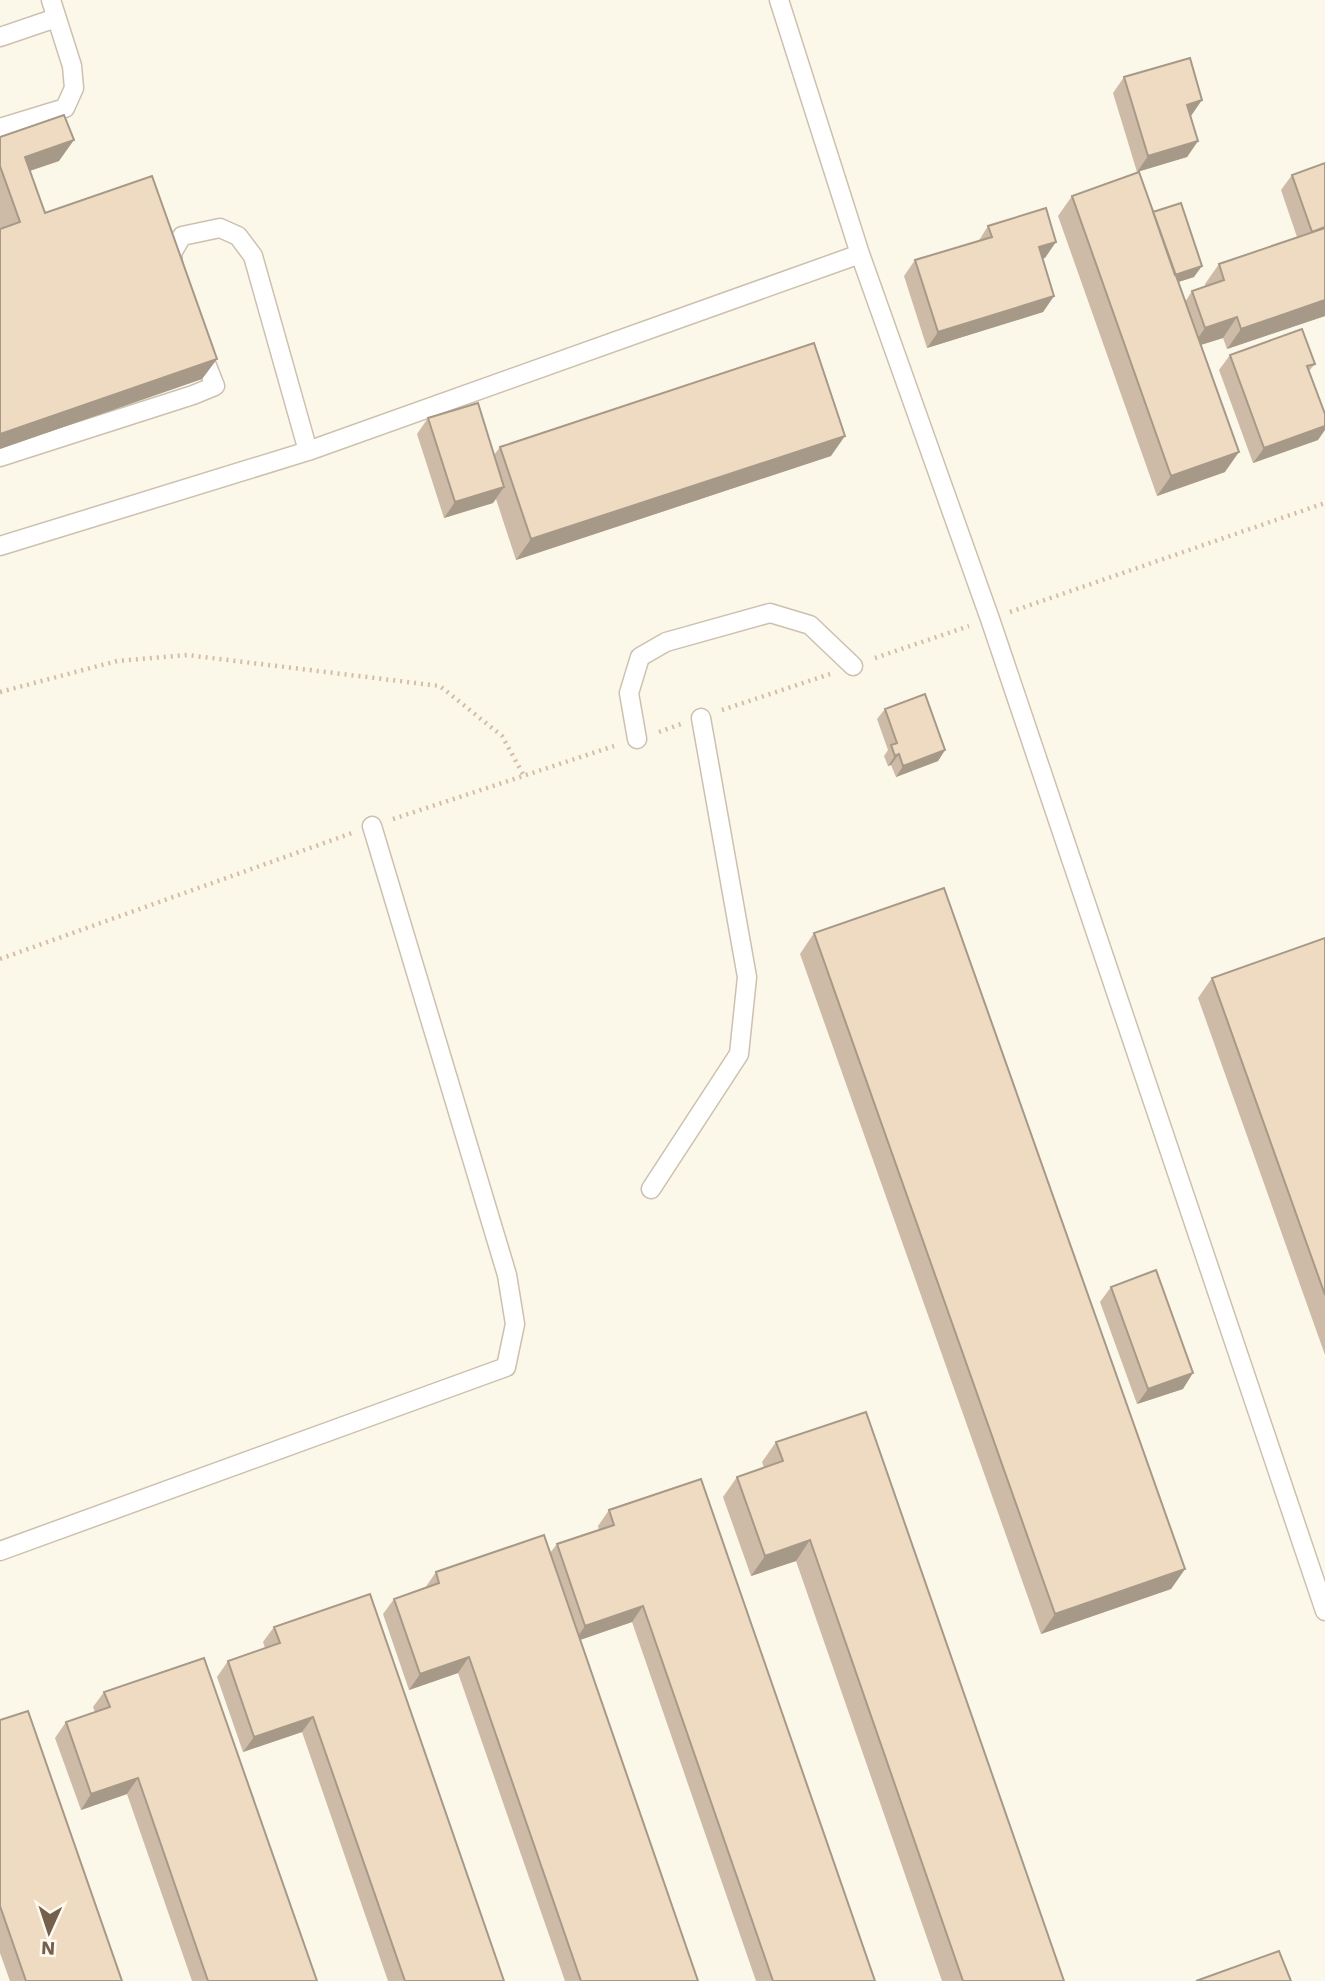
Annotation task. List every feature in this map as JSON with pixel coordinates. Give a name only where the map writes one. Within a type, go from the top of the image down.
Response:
[{"type":"lane","points":[[0,128],[65,108],[74,88],[72,66],[51,0]]},
{"type":"lane","points":[[779,0],[860,254],[990,619],[1325,1611]]},
{"type":"lane","points":[[0,37],[56,18]]},
{"type":"lane","points":[[175,281],[172,253],[182,236],[220,228],[238,236],[253,256],[308,451]]},
{"type":"lane","points":[[0,546],[308,451],[860,254]]},
{"type":"lane","points":[[0,457],[192,396],[215,386],[192,327]]},
{"type":"lane","points":[[636,739],[629,693],[640,657],[666,642],[770,613],[810,625],[853,666]]},
{"type":"lane","points":[[651,1189],[739,1054],[747,977],[701,718]]},
{"type":"lane","points":[[0,1551],[506,1367],[515,1324],[507,1275],[372,826]]},
{"type":"path","points":[[0,692],[117,661],[187,655],[440,686],[502,737],[524,776]]},
{"type":"building","points":[[1190,58],[1202,100],[1187,105],[1198,141],[1148,156],[1124,77]]},
{"type":"building","points":[[64,115],[74,140],[25,157],[45,213],[152,176],[217,359],[0,434],[0,229],[20,222],[0,166],[0,137]]},
{"type":"building","points":[[1325,163],[1325,227],[1312,232],[1292,175]]},
{"type":"building","points":[[1139,172],[1239,452],[1171,476],[1072,196]]},
{"type":"building","points":[[1181,203],[1202,266],[1175,275],[1153,212]]},
{"type":"building","points":[[1046,208],[1056,242],[1039,247],[1054,296],[938,332],[915,260],[992,237],[988,226]]},
{"type":"building","points":[[1325,228],[1325,300],[1241,329],[1237,317],[1205,328],[1192,291],[1224,280],[1219,264]]},
{"type":"building","points":[[1302,329],[1315,364],[1307,366],[1325,414],[1325,426],[1264,448],[1230,355]]},
{"type":"building","points":[[814,343],[845,436],[531,539],[500,447]]},
{"type":"building","points":[[478,403],[504,487],[455,502],[428,418]]},
{"type":"building","points":[[925,694],[945,750],[903,766],[899,754],[895,756],[891,745],[897,743],[885,709]]},
{"type":"building","points":[[944,888],[1185,1569],[1055,1614],[814,933]]},
{"type":"building","points":[[1325,938],[1325,1295],[1212,978]]},
{"type":"building","points":[[1156,1270],[1193,1373],[1148,1389],[1111,1287]]},
{"type":"building","points":[[866,1412],[1064,1981],[963,1981],[810,1540],[765,1556],[737,1477],[783,1461],[776,1442]]},
{"type":"building","points":[[701,1479],[875,1981],[773,1981],[643,1606],[585,1626],[557,1544],[614,1525],[609,1510]]},
{"type":"building","points":[[544,1535],[698,1981],[581,1981],[469,1657],[420,1674],[394,1599],[439,1583],[436,1572]]},
{"type":"building","points":[[370,1594],[504,1981],[405,1981],[313,1717],[254,1737],[228,1661],[280,1643],[274,1627]]},
{"type":"building","points":[[204,1658],[317,1981],[208,1981],[138,1778],[91,1794],[66,1722],[110,1707],[104,1692]]},
{"type":"building","points":[[28,1711],[122,1981],[26,1981],[0,1906],[0,1720]]},
{"type":"building","points":[[1279,1951],[1291,1981],[1196,1981]]}]
